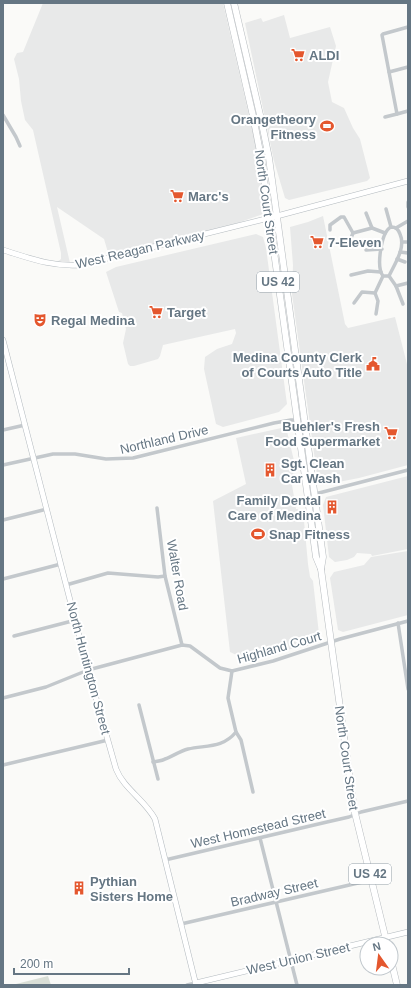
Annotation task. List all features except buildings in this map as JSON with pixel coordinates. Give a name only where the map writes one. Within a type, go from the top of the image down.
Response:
[{"type":"main road","name":"North Court Street","points":[[226,3],[253,116],[261,157],[316,557],[321,568],[355,814],[385,936]]},
{"type":"main road","name":"North Court Street","points":[[234,3],[263,126],[277,216],[323,557],[321,568]]},
{"type":"street","points":[[397,114],[382,35],[408,27]]},
{"type":"street","points":[[389,72],[408,67]]},
{"type":"street","points":[[385,117],[408,112]]},
{"type":"street","points":[[3,115],[20,146]]},
{"type":"street","name":"West Reagan Parkway","points":[[3,250],[49,264],[80,265],[277,216],[408,181]]},
{"type":"street","points":[[408,202],[408,207]]},
{"type":"street","points":[[386,209],[391,227]]},
{"type":"street","points":[[366,213],[372,228]]},
{"type":"street","points":[[330,230],[330,225],[341,217],[344,217],[353,233]]},
{"type":"street","points":[[376,314],[378,301],[375,293],[382,274],[382,249],[385,233],[388,228],[396,228],[408,221]]},
{"type":"street","points":[[353,233],[372,228],[385,233]]},
{"type":"street","points":[[389,276],[400,252],[402,242],[401,236],[396,228]]},
{"type":"street","points":[[349,243],[353,233]]},
{"type":"street","points":[[402,242],[408,242]]},
{"type":"street","points":[[366,250],[382,249]]},
{"type":"street","points":[[400,252],[408,253]]},
{"type":"street","points":[[397,259],[406,262]]},
{"type":"street","points":[[351,274],[368,271],[389,276],[396,286],[403,304]]},
{"type":"street","points":[[396,286],[408,283]]},
{"type":"street","points":[[354,303],[362,292],[375,293]]},
{"type":"street","name":"North Huntington Street","points":[[3,340],[88,670],[116,769],[120,778],[148,808],[155,819],[196,984]]},
{"type":"street","name":"Northland Drive","points":[[3,465],[53,454],[65,453],[106,459],[124,459],[274,423],[305,420]]},
{"type":"street","points":[[3,430],[25,425]]},
{"type":"street","points":[[315,494],[408,470]]},
{"type":"street","name":"Walter Road","points":[[157,508],[165,576],[182,645]]},
{"type":"street","points":[[3,520],[47,509]]},
{"type":"street","points":[[3,579],[61,564]]},
{"type":"street","points":[[66,585],[108,573],[158,577],[165,576]]},
{"type":"street","points":[[14,636],[76,620]]},
{"type":"street","name":"Highland Court","points":[[232,671],[273,661],[331,642],[408,621]]},
{"type":"street","points":[[398,623],[408,689]]},
{"type":"street","points":[[3,698],[46,687],[88,670],[182,645],[190,646],[224,670],[232,671],[228,698],[236,732],[241,740],[253,792]]},
{"type":"street","points":[[140,705],[158,779]]},
{"type":"street","points":[[153,762],[165,759],[171,755],[188,749],[222,743],[228,740],[236,732]]},
{"type":"street","points":[[3,765],[108,740]]},
{"type":"street","name":"West Homestead Street","points":[[165,860],[408,801]]},
{"type":"street","points":[[260,838],[297,985]]},
{"type":"street","name":"Bradway Street","points":[[181,924],[371,880]]},
{"type":"street","name":"West Union Street","points":[[398,936],[408,932]]},
{"type":"street","name":"West Union Street","points":[[188,985],[290,960],[359,946]]},
{"type":"shaded area","points":[[43,3],[223,3],[255,141],[265,207],[263,214],[235,224],[109,256],[104,239],[57,207],[70,263],[57,262],[61,259],[61,253],[33,130],[25,120],[21,101],[19,79],[14,59],[17,53],[23,52]]},
{"type":"shaded area","points":[[284,15],[290,38],[330,27],[336,46],[328,82],[332,102],[344,108],[360,139],[370,178],[367,181],[289,200],[285,198],[274,161],[245,23],[261,18],[263,22]]},
{"type":"shaded area","points":[[323,216],[345,324],[348,328],[395,317],[408,368],[408,465],[359,478],[323,485],[318,482],[292,294],[293,265],[290,227]]},
{"type":"shaded area","points":[[256,234],[263,237],[266,248],[287,404],[279,412],[223,427],[216,424],[204,369],[205,357],[217,349],[232,344],[236,333],[235,329],[163,345],[158,359],[130,366],[128,364],[123,343],[126,329],[122,313],[119,312],[106,272],[116,267]]},
{"type":"shaded area","points":[[286,427],[295,465],[291,479],[296,509],[303,510],[308,564],[310,577],[313,581],[319,634],[316,642],[307,646],[243,658],[230,652],[213,501],[246,484],[236,438]]},
{"type":"shaded area","points":[[408,476],[408,549],[372,556],[371,554],[357,553],[354,557],[347,560],[335,562],[329,557],[323,505],[326,497]]},
{"type":"shaded area","points":[[408,551],[408,615],[343,632],[338,630],[330,578],[334,572],[364,565],[371,557]]},
{"type":"shaded area","points":[[48,976],[51,985],[12,985]]},
{"type":"place","name":"ALDI","points":[[298,55]]},
{"type":"place","name":"Orangetheory Fitness","points":[[327,126]]},
{"type":"place","name":"Marc's","points":[[177,196]]},
{"type":"place","name":"7-Eleven","points":[[317,242]]},
{"type":"place","name":"Target","points":[[156,312]]},
{"type":"place","name":"Regal Medina","points":[[40,320]]},
{"type":"place","name":"Medina County Clerk of Courts Auto Title","points":[[373,364]]},
{"type":"place","name":"Buehler's Fresh Food Supermarket","points":[[391,433]]},
{"type":"place","name":"Sgt. Clean Car Wash","points":[[270,470]]},
{"type":"place","name":"Family Dental Care of Medina","points":[[332,507]]},
{"type":"place","name":"Snap Fitness","points":[[258,534]]},
{"type":"place","name":"Pythian Sisters Home","points":[[79,888]]}]
